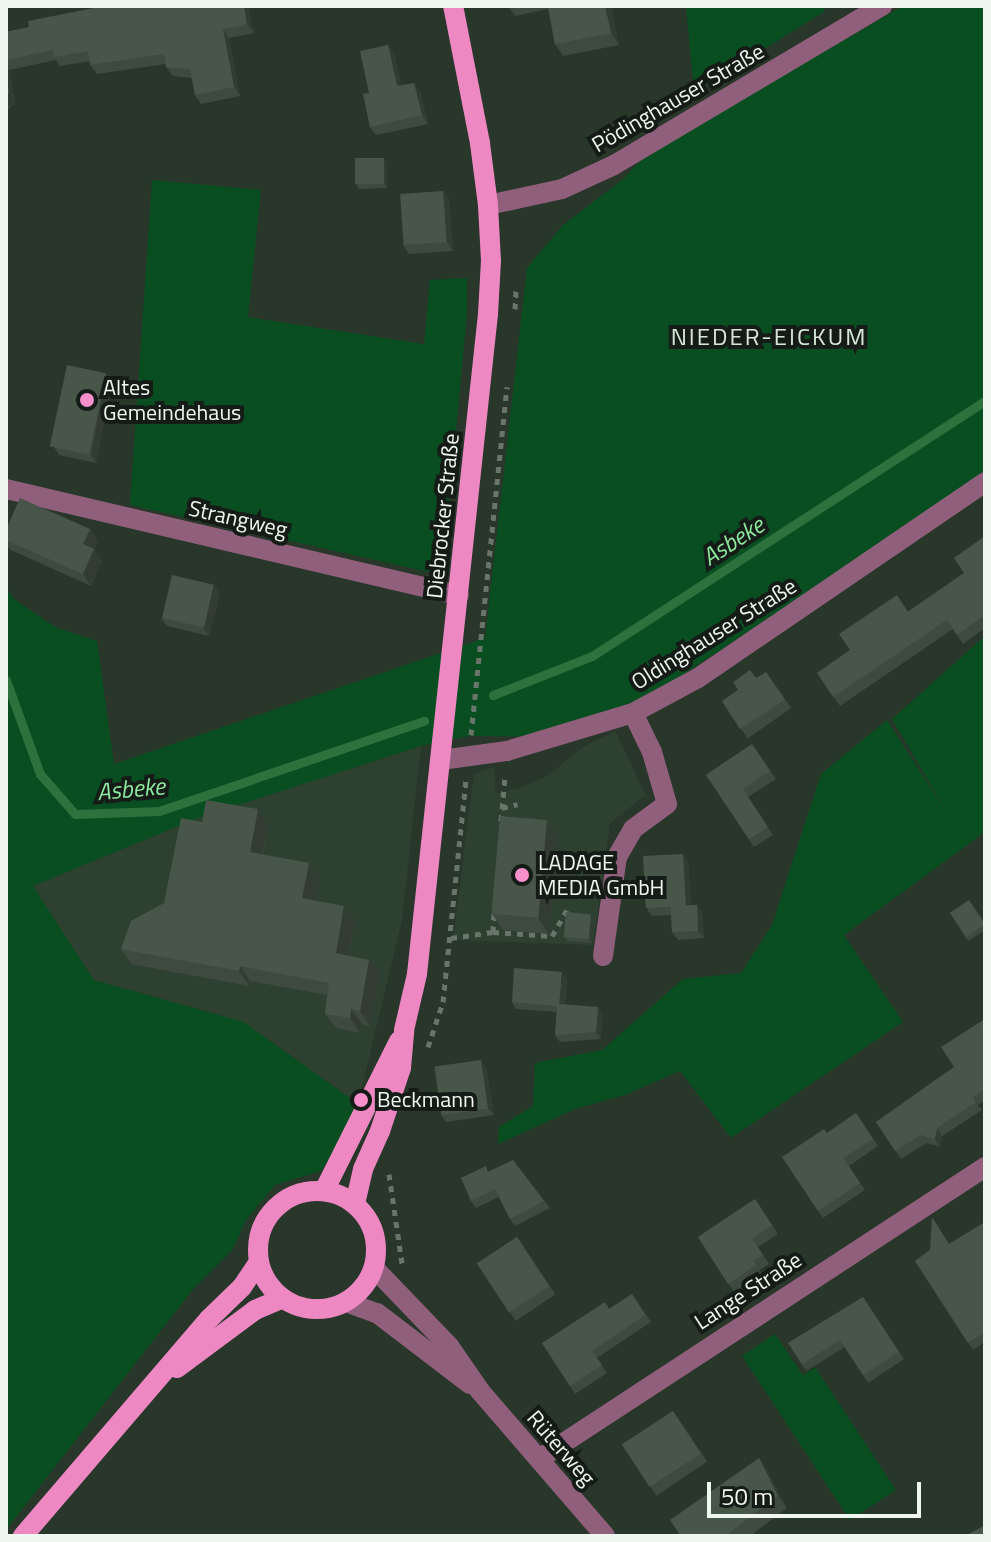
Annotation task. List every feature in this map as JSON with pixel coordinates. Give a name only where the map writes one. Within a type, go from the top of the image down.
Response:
[{"type":"main road","name":"Diebrocker Straße","points":[[355,1204],[363,1169],[380,1131],[401,1068],[404,1030],[417,974],[488,314],[491,261],[488,205],[480,143],[453,6]]},
{"type":"main road","name":"Diebrocker Straße","points":[[324,1191],[404,1030]]},
{"type":"main road","points":[[324,1191],[355,1204],[370,1223],[376,1245],[374,1268],[363,1288],[346,1302],[325,1309],[303,1308],[283,1298],[268,1282],[259,1262],[259,1239],[267,1219],[282,1203],[302,1193],[324,1191]]},
{"type":"main road","points":[[23,1536],[209,1319],[242,1287],[259,1262]]},
{"type":"main road","points":[[154,1385],[255,1310],[283,1298]]},
{"type":"street","name":"Pödinghauser Straße","points":[[488,205],[562,189],[614,165],[882,6]]},
{"type":"street","name":"Oldinghauser Straße","points":[[441,760],[507,751],[633,713],[698,678],[985,482]]},
{"type":"street","name":"Strangweg","points":[[6,489],[459,595]]},
{"type":"street","points":[[603,956],[617,857],[633,829],[667,804],[652,752],[633,713]]},
{"type":"street","name":"Lange Straße","points":[[539,1459],[985,1167]]},
{"type":"street","name":"Rüterweg","points":[[374,1268],[449,1346],[480,1391],[605,1536]]},
{"type":"street","name":"Rüterweg","points":[[346,1302],[377,1313],[435,1360],[480,1391]]},
{"type":"path","points":[[423,1061],[443,1002],[486,604]]},
{"type":"path","points":[[501,824],[507,751]]},
{"type":"path","points":[[502,808],[518,804]]},
{"type":"path","points":[[493,932],[495,901]]},
{"type":"path","points":[[451,938],[493,932],[552,936],[567,910]]},
{"type":"path","points":[[389,1168],[390,1202],[402,1263],[410,1273],[394,1291]]},
{"type":"shaded area","points":[[615,731],[646,795],[610,823],[593,945],[453,940],[474,774],[495,767],[495,793],[520,788],[547,776],[585,746]]},
{"type":"shaded area","points":[[421,746],[402,920],[358,1104],[244,1022],[94,980],[33,886],[197,818]]},
{"type":"green space","points":[[686,6],[825,6],[824,12],[694,92]]},
{"type":"green space","points":[[903,6],[985,6],[985,476],[588,737],[469,736],[421,746],[198,818],[33,886],[94,980],[244,1022],[358,1104],[348,1130],[321,1171],[275,1185],[246,1220],[233,1249],[194,1288],[6,1530],[6,587],[14,599],[55,627],[97,641],[114,764],[485,638],[527,268],[563,225],[622,180],[648,153]]},
{"type":"green space","points":[[152,180],[261,190],[248,317],[424,344],[430,280],[467,278],[467,314],[444,558],[433,573],[130,505]]},
{"type":"green space","points":[[985,636],[985,832],[844,935],[903,1022],[731,1138],[680,1071],[625,1095],[575,1109],[498,1144],[499,1127],[533,1106],[535,1063],[602,1050],[683,979],[741,973],[772,925],[821,774],[887,720],[947,813],[892,719]]},
{"type":"green space","points":[[775,1334],[803,1375],[815,1367],[896,1490],[850,1520],[742,1356]]},
{"type":"building","points":[[104,6],[244,6],[247,24],[223,29],[234,87],[195,95],[190,69],[166,67],[164,54],[90,65],[88,51],[54,57],[53,50],[6,60],[6,32],[29,27],[28,21]]},
{"type":"building","points":[[548,6],[605,6],[611,33],[555,44]]},
{"type":"building","points":[[388,45],[397,86],[414,83],[422,115],[370,127],[363,94],[369,93],[360,51]]},
{"type":"building","points":[[355,158],[384,158],[384,184],[355,184]]},
{"type":"building","points":[[443,191],[447,242],[404,245],[400,194]]},
{"type":"building","name":"Altes Gemeindehaus","points":[[67,365],[106,373],[89,455],[50,446]]},
{"type":"building","points":[[20,498],[90,529],[83,544],[94,549],[83,574],[6,540],[6,530]]},
{"type":"building","points":[[985,536],[985,615],[957,635],[947,620],[833,697],[817,673],[850,650],[839,634],[897,595],[908,612],[964,573],[954,558]]},
{"type":"building","points":[[172,575],[214,585],[204,628],[162,618]]},
{"type":"building","points":[[750,670],[756,678],[766,672],[785,700],[740,729],[722,701],[738,690],[733,682]]},
{"type":"building","points":[[752,744],[770,771],[743,789],[768,827],[749,839],[706,775]]},
{"type":"building","points":[[206,800],[258,809],[250,852],[309,863],[302,898],[344,906],[336,953],[369,960],[360,1011],[351,1009],[350,1018],[325,1014],[329,983],[240,966],[239,971],[121,949],[131,921],[164,903],[181,818],[202,822]]},
{"type":"building","points":[[500,816],[547,820],[538,918],[491,914]]},
{"type":"building","points":[[683,854],[686,906],[646,908],[643,856]]},
{"type":"building","points":[[969,900],[985,924],[966,937],[950,913]]},
{"type":"building","points":[[697,905],[698,931],[672,932],[671,906]]},
{"type":"building","points":[[566,912],[591,914],[589,939],[564,937]]},
{"type":"building","points":[[514,968],[562,972],[559,1004],[598,1007],[596,1032],[555,1035],[557,1006],[512,1002]]},
{"type":"building","points":[[985,1019],[985,1089],[973,1097],[976,1102],[937,1128],[935,1139],[921,1135],[895,1151],[876,1122],[954,1067],[941,1047]]},
{"type":"building","points":[[481,1060],[488,1109],[441,1115],[434,1067]]},
{"type":"building","points":[[856,1113],[873,1139],[843,1158],[860,1183],[818,1211],[782,1157],[824,1129],[827,1133]]},
{"type":"building","points":[[513,1160],[544,1201],[510,1219],[495,1189],[471,1201],[461,1178],[486,1166],[488,1172]]},
{"type":"building","points":[[755,1199],[772,1225],[752,1239],[763,1255],[753,1261],[756,1265],[728,1284],[698,1237]]},
{"type":"building","points":[[932,1217],[949,1244],[985,1222],[985,1277],[982,1279],[985,1284],[985,1332],[968,1343],[915,1261],[930,1250]]},
{"type":"building","points":[[517,1237],[549,1286],[509,1313],[477,1263]]},
{"type":"building","points":[[632,1294],[645,1315],[592,1351],[602,1365],[570,1386],[542,1343],[605,1302],[609,1309]]},
{"type":"building","points":[[863,1297],[899,1352],[863,1375],[840,1340],[802,1364],[788,1343]]},
{"type":"building","points":[[673,1411],[701,1454],[650,1487],[622,1444]]},
{"type":"building","points":[[759,1458],[778,1496],[725,1536],[681,1536],[670,1520]]},
{"type":"building","points":[[985,1525],[985,1536],[967,1535]]},
{"type":"waterway","name":"Asbeke","points":[[493,695],[592,656],[985,401]]},
{"type":"waterway","name":"Asbeke","points":[[6,680],[40,774],[75,814],[159,811],[424,721]]},
{"type":"place","name":"Altes Gemeindehaus","points":[[87,400]]},
{"type":"place","name":"LADAGE MEDIA GmbH","points":[[522,875]]},
{"type":"place","name":"Beckmann","points":[[361,1100]]},
{"type":"district","name":"NIEDER-EICKUM","points":[[769,337]]}]
